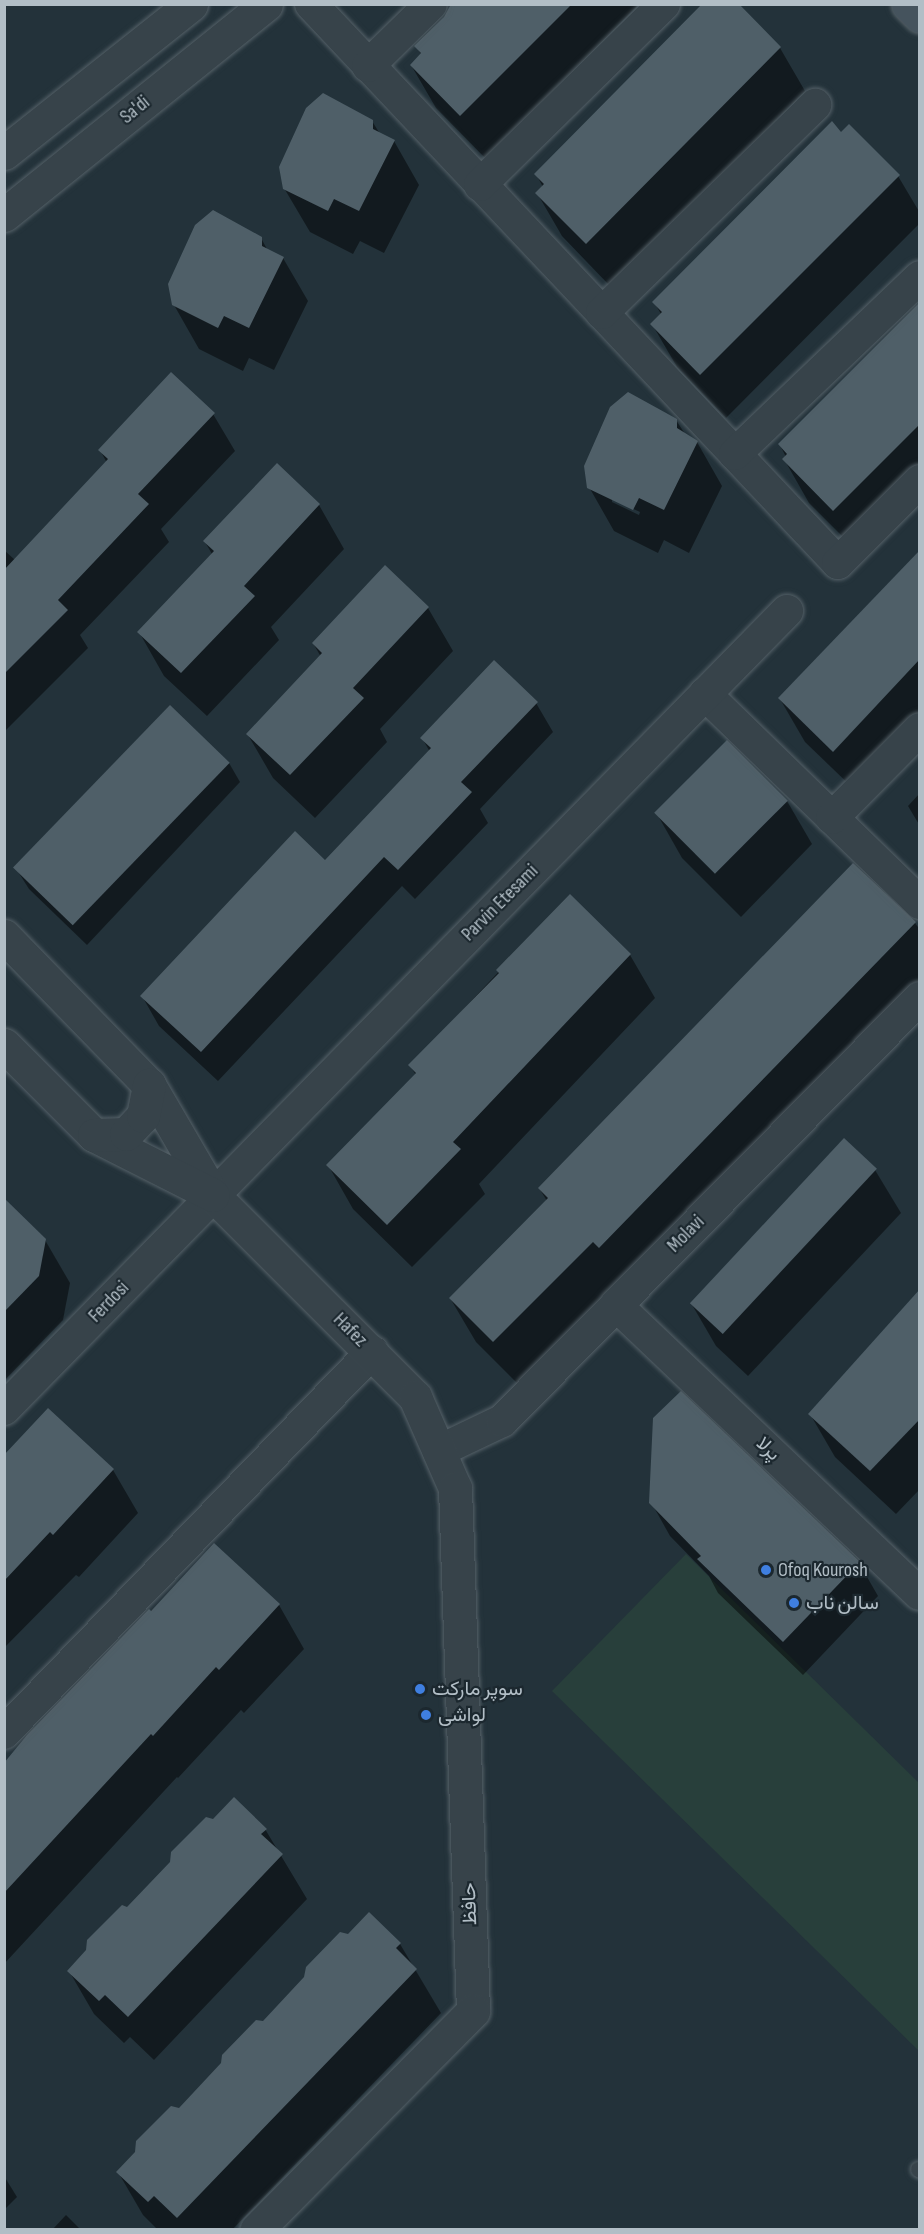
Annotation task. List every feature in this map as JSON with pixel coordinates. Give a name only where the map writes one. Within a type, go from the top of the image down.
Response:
[{"type":"main road","points":[[908,4],[920,16]]},
{"type":"street","points":[[4,153],[191,4]]},
{"type":"street","name":"Sa'di","points":[[4,214],[266,4]]},
{"type":"street","points":[[311,4],[838,563],[920,481]]},
{"type":"street","points":[[368,66],[431,4]]},
{"type":"street","points":[[480,185],[664,4]]},
{"type":"street","points":[[602,313],[815,105]]},
{"type":"street","points":[[735,454],[920,277]]},
{"type":"street","name":"Parvin Etesami","points":[[213,1195],[787,611]]},
{"type":"street","points":[[705,694],[920,903]]},
{"type":"street","points":[[832,818],[920,729]]},
{"type":"street","name":"Hafez","points":[[4,936],[149,1085],[213,1195],[415,1397],[439,1451]]},
{"type":"street","name":"Molavi","points":[[439,1451],[502,1421],[616,1305],[914,1014]]},
{"type":"street","name":"Hafez","points":[[4,1045],[94,1136],[213,1195]]},
{"type":"street","points":[[94,1136],[126,1134],[143,1116],[149,1085]]},
{"type":"street","name":"Ferdosi","points":[[4,1409],[213,1195]]},
{"type":"street","name":"پرلا","points":[[616,1305],[920,1594]]},
{"type":"street","points":[[4,1733],[372,1352]]},
{"type":"street","name":"حافظ","points":[[256,2229],[473,2010],[455,1488],[439,1451]]},
{"type":"green space","points":[[686,1554],[919,1783],[919,2051],[552,1691]]},
{"type":"building","points":[[451,4],[572,4],[460,116],[410,65],[421,53],[414,46],[444,17]]},
{"type":"building","points":[[702,4],[739,4],[781,47],[586,244],[535,193],[544,184],[534,174]]},
{"type":"building","points":[[323,93],[373,120],[373,129],[395,140],[359,211],[334,199],[328,211],[283,189],[279,167],[306,108]]},
{"type":"building","points":[[832,121],[841,132],[849,124],[900,175],[700,375],[650,324],[662,312],[652,302]]},
{"type":"building","points":[[213,210],[262,237],[262,246],[284,257],[249,328],[224,316],[218,328],[172,305],[168,284],[195,225]]},
{"type":"building","points":[[920,302],[920,424],[833,511],[782,459],[787,454],[778,444]]},
{"type":"building","points":[[171,372],[215,413],[138,494],[149,504],[58,600],[68,610],[4,674],[4,570],[108,459],[98,450]]},
{"type":"building","points":[[628,392],[677,419],[677,428],[698,441],[664,510],[639,498],[633,510],[587,488],[584,466],[610,407]]},
{"type":"building","points":[[277,463],[320,504],[244,586],[255,596],[181,673],[137,632],[214,551],[203,541]]},
{"type":"building","points":[[920,550],[920,659],[833,752],[778,698]]},
{"type":"building","points":[[385,565],[429,607],[353,688],[364,698],[290,775],[246,734],[322,653],[312,643]]},
{"type":"building","points":[[494,660],[538,702],[461,782],[472,792],[398,870],[384,857],[201,1052],[140,996],[295,831],[325,860],[431,748],[420,738]]},
{"type":"building","points":[[170,705],[230,763],[73,925],[13,868]]},
{"type":"building","points":[[727,740],[788,801],[715,874],[654,813]]},
{"type":"building","points":[[853,863],[916,922],[599,1248],[593,1242],[493,1342],[449,1298],[548,1198],[538,1188]]},
{"type":"building","points":[[570,894],[631,954],[453,1142],[461,1149],[387,1225],[326,1165],[416,1073],[408,1065],[499,973],[496,970]]},
{"type":"building","points":[[844,1138],[877,1169],[723,1334],[690,1303]]},
{"type":"building","points":[[4,1198],[46,1239],[39,1276],[4,1312]]},
{"type":"building","points":[[920,1289],[920,1419],[870,1471],[808,1414]]},
{"type":"building","points":[[681,1391],[860,1562],[783,1642],[697,1559],[701,1556],[649,1503],[653,1418]]},
{"type":"building","points":[[48,1408],[114,1469],[53,1535],[50,1532],[4,1581],[4,1455]]},
{"type":"building","points":[[214,1543],[280,1604],[219,1670],[216,1667],[153,1736],[151,1734],[4,1893],[4,1763],[27,1735],[149,1609],[151,1611]]},
{"type":"building","points":[[234,1797],[267,1829],[261,1834],[283,1854],[128,2017],[105,1995],[99,2001],[67,1971],[86,1950],[87,1940],[122,1905],[127,1907],[170,1862],[171,1852],[206,1817],[213,1819]]},
{"type":"building","points":[[369,1912],[401,1943],[396,1948],[417,1969],[177,2218],[154,2196],[148,2202],[116,2172],[135,2152],[136,2141],[171,2106],[179,2108],[221,2063],[222,2055],[256,2020],[263,2021],[304,1977],[306,1967],[340,1932],[348,1934]]},
{"type":"place","name":"Ofoq Kourosh","points":[[766,1570]]},
{"type":"place","name":"سالن ناب","points":[[794,1603]]},
{"type":"place","name":"سوپر مارکت","points":[[420,1689]]},
{"type":"place","name":"لواشی","points":[[426,1715]]}]
